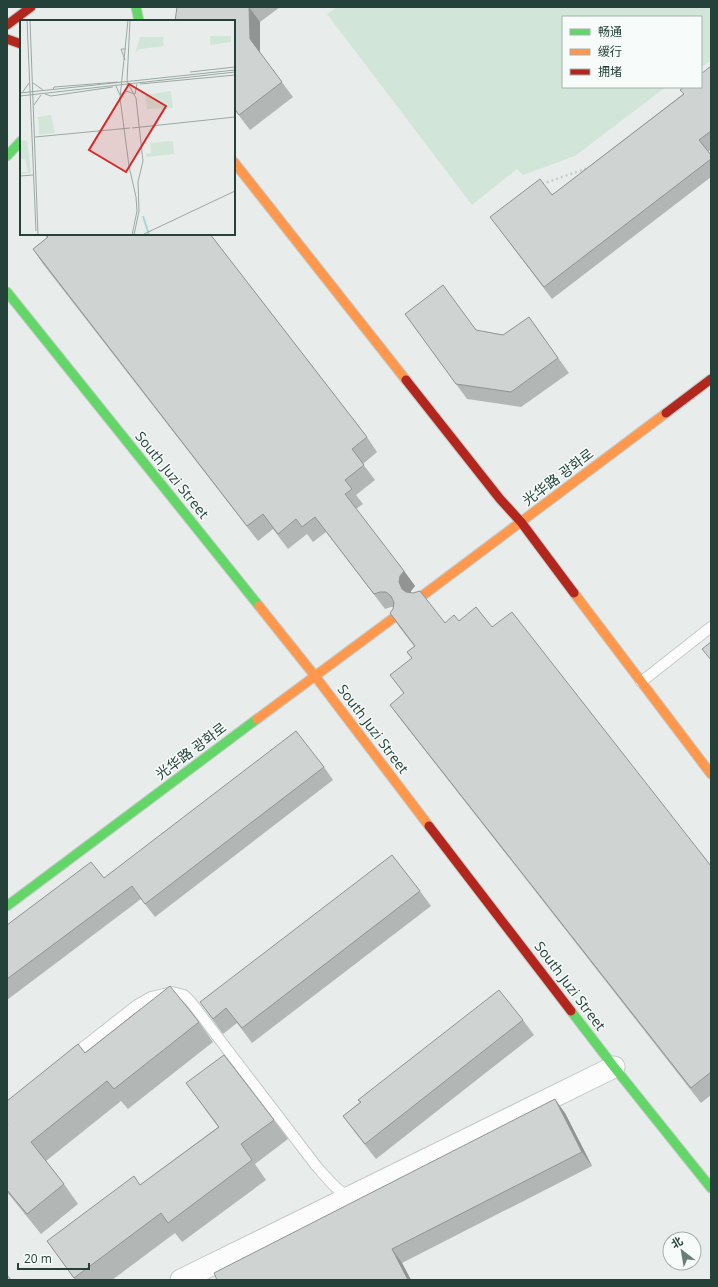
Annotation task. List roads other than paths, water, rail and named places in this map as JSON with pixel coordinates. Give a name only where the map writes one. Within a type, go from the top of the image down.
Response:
[{"type":"main road","points":[[7,25],[31,7]]},
{"type":"main road","points":[[136,7],[139,20]]},
{"type":"main road","points":[[7,39],[20,44]]},
{"type":"main road","points":[[7,156],[20,142]]},
{"type":"main road","points":[[235,163],[500,499],[521,522],[711,774]]},
{"type":"main road","name":"South Juzi Street","points":[[7,292],[316,676],[614,1067],[711,1188]]},
{"type":"main road","name":"光华路 광화로","points":[[422,596],[711,379]]},
{"type":"main road","name":"光华路 광화로","points":[[7,906],[392,618]]},
{"type":"street","points":[[181,1280],[614,1067]]},
{"type":"lane","points":[[641,682],[711,627]]},
{"type":"lane","points":[[72,1056],[137,1005],[151,997],[172,992],[184,995],[191,1002],[317,1167],[337,1189],[349,1198]]}]
